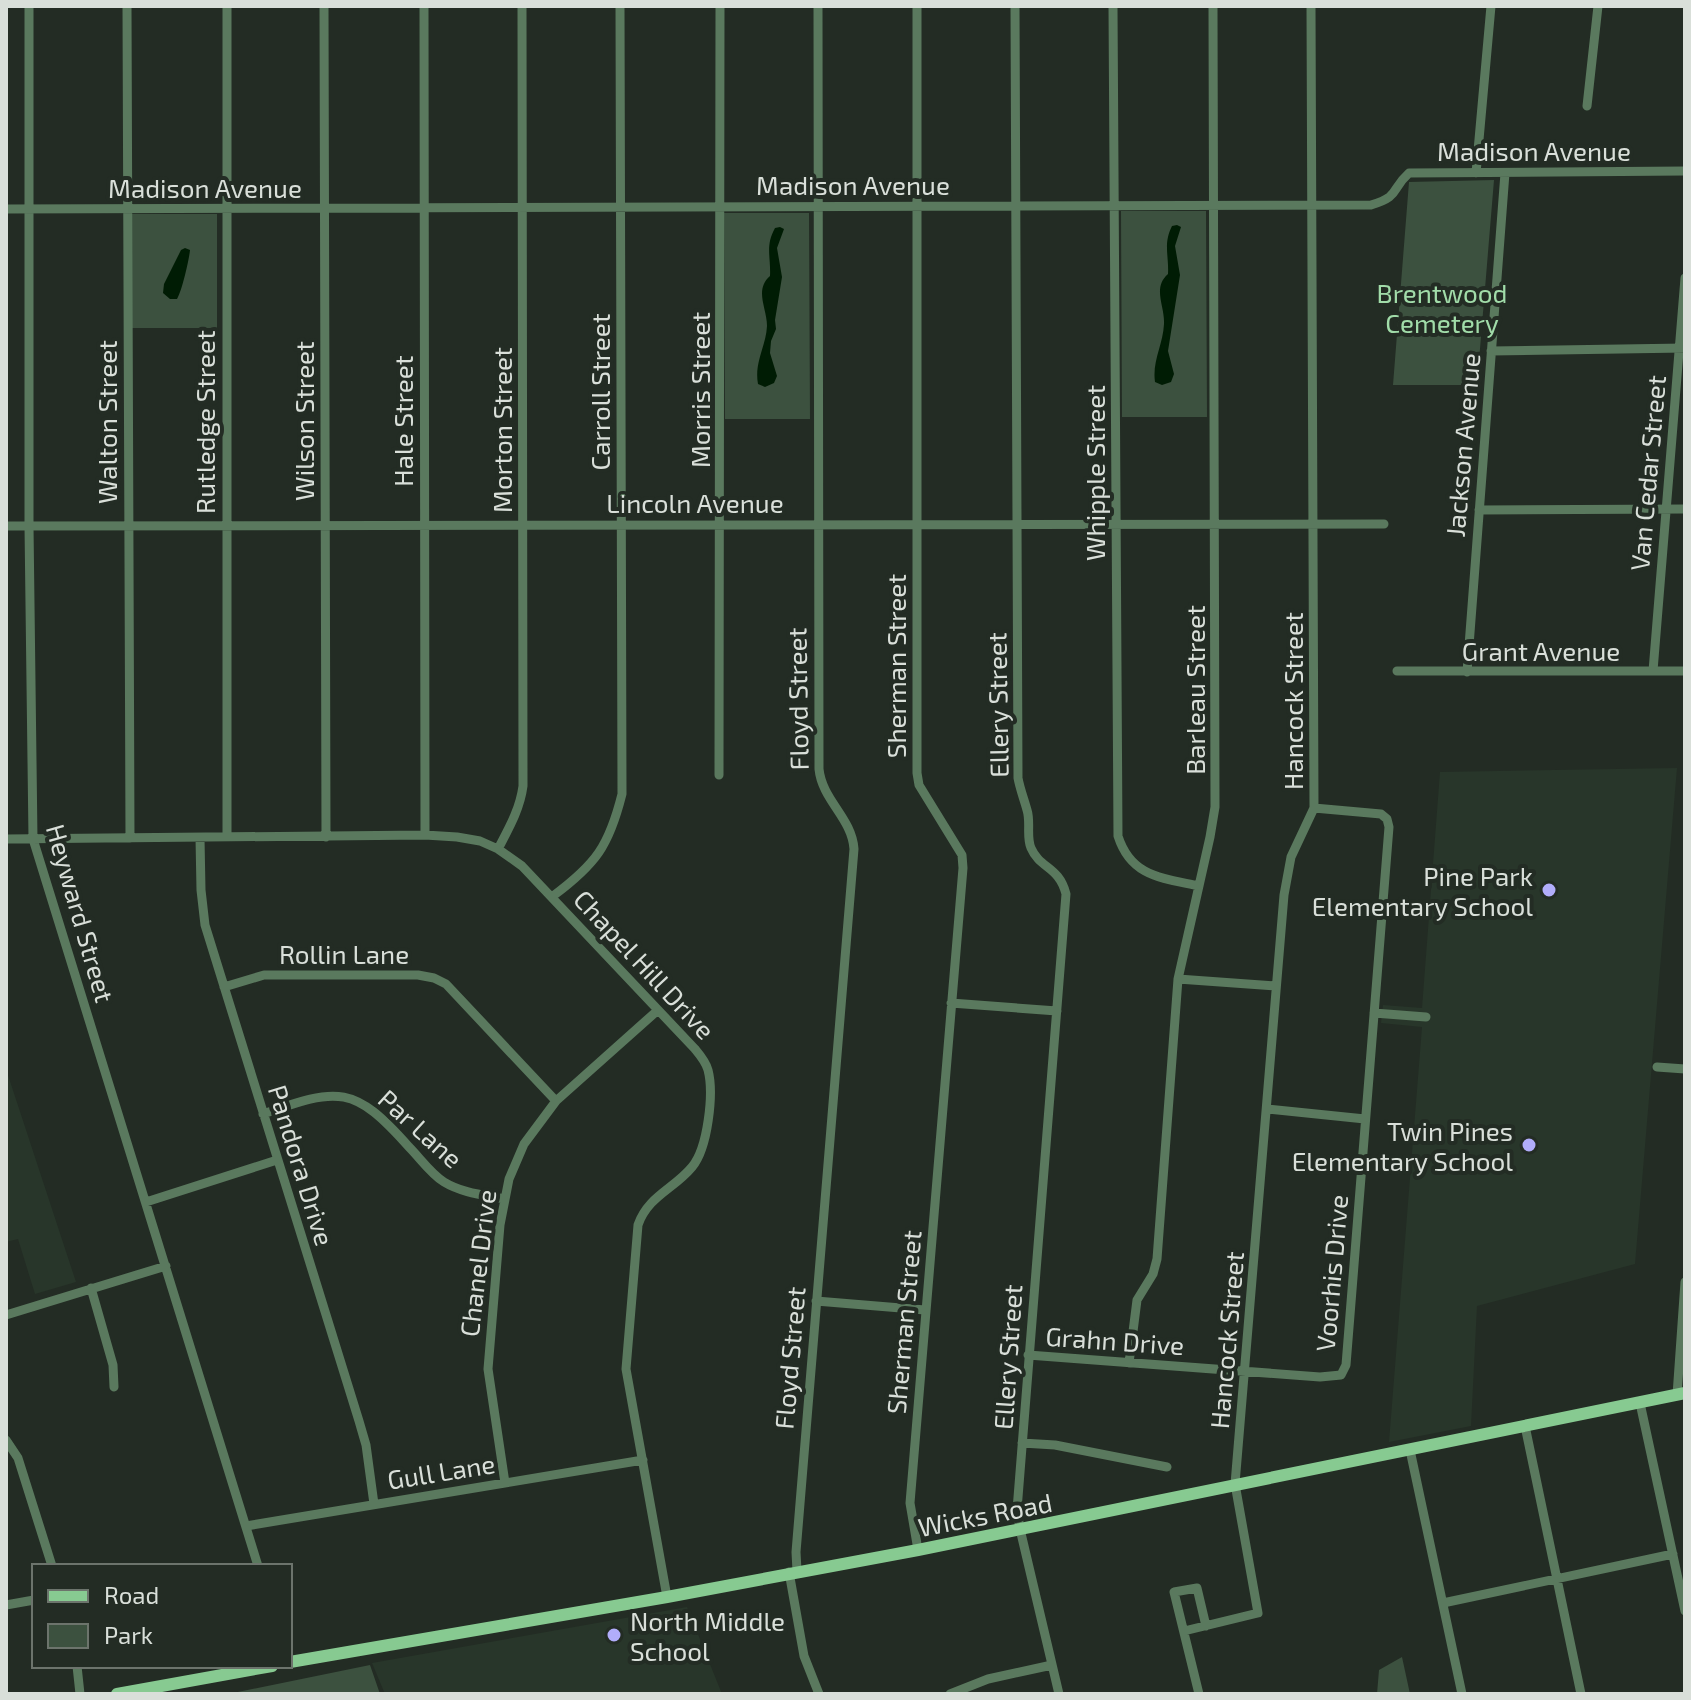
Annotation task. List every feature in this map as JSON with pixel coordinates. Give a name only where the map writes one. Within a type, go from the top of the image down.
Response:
[{"type":"main road","name":"Wicks Road","points":[[292,1662],[918,1550],[1681,1394]]},
{"type":"main road","points":[[117,1694],[184,1688],[264,1668]]},
{"type":"street","name":"Heyward Street","points":[[29,6],[29,526],[33,839],[257,1564]]},
{"type":"street","name":"Walton Street","points":[[127,6],[130,838]]},
{"type":"street","name":"Rutledge Street","points":[[227,6],[227,837]]},
{"type":"street","name":"Wilson Street","points":[[324,6],[326,837]]},
{"type":"street","name":"Hale Street","points":[[424,6],[425,835]]},
{"type":"street","name":"Morton Street","points":[[498,849],[514,820],[523,786],[522,6]]},
{"type":"street","name":"Carroll Street","points":[[553,896],[596,858],[614,825],[622,794],[620,6]]},
{"type":"street","name":"Morris Street","points":[[719,775],[720,6]]},
{"type":"street","name":"Floyd Street","points":[[818,6],[820,782],[849,827],[854,849],[793,1572],[804,1656],[819,1694]]},
{"type":"street","name":"Sherman Street","points":[[917,6],[917,773],[919,785],[962,855],[910,1503],[918,1550]]},
{"type":"street","name":"Ellery Street","points":[[1015,6],[1018,778],[1027,810],[1031,848],[1038,859],[1057,872],[1066,894],[1017,1510],[1059,1694]]},
{"type":"street","name":"Whipple Street","points":[[1113,6],[1118,836],[1122,852],[1132,864],[1146,873],[1199,886]]},
{"type":"street","name":"Barleau Street","points":[[1129,1363],[1137,1300],[1153,1274],[1157,1259],[1178,979],[1215,807],[1213,6]]},
{"type":"street","name":"Hancock Street","points":[[1206,1626],[1258,1613],[1235,1484],[1287,873],[1291,857],[1314,808],[1311,6]]},
{"type":"street","points":[[1476,173],[1491,6]]},
{"type":"street","points":[[1587,106],[1598,6]]},
{"type":"street","name":"Madison Avenue","points":[[6,209],[1371,205],[1387,200],[1396,193],[1400,181],[1409,173],[1685,171]]},
{"type":"street","name":"Jackson Avenue","points":[[1467,672],[1505,173]]},
{"type":"street","name":"Van Cedar Street","points":[[1653,671],[1682,348],[1685,278]]},
{"type":"street","points":[[1491,351],[1682,348]]},
{"type":"street","points":[[1479,510],[1685,509]]},
{"type":"street","name":"Lincoln Avenue","points":[[6,526],[1384,524]]},
{"type":"street","name":"Grant Avenue","points":[[1397,671],[1685,671]]},
{"type":"street","name":"Voorhis Drive","points":[[1314,808],[1381,814],[1387,819],[1389,827],[1346,1365],[1341,1375]]},
{"type":"street","name":"Chapel Hill Drive","points":[[6,839],[425,835],[457,837],[498,849],[522,866],[553,896],[695,1049],[707,1065],[710,1079],[703,1150],[692,1168],[650,1202],[638,1225],[626,1369],[667,1597]]},
{"type":"street","name":"Pandora Drive","points":[[200,838],[202,907],[366,1445],[374,1504]]},
{"type":"street","name":"Rollin Lane","points":[[224,987],[264,975],[418,975],[434,978],[446,984],[464,1002],[556,1101]]},
{"type":"street","points":[[1178,979],[1276,986]]},
{"type":"street","points":[[951,1003],[1057,1011]]},
{"type":"street","name":"Chanel Drive","points":[[505,1483],[488,1369],[504,1199],[515,1163],[524,1144],[556,1101],[658,1010]]},
{"type":"street","points":[[1374,1013],[1426,1017]]},
{"type":"street","points":[[1657,1067],[1685,1069]]},
{"type":"street","name":"Par Lane","points":[[263,1114],[314,1097],[333,1094],[351,1098],[385,1120],[442,1181],[461,1190],[504,1199]]},
{"type":"street","points":[[1267,1109],[1365,1119]]},
{"type":"street","points":[[146,1202],[277,1160]]},
{"type":"street","points":[[6,1315],[166,1266]]},
{"type":"street","points":[[1681,1394],[1685,1282]]},
{"type":"street","points":[[91,1288],[113,1365],[114,1387]]},
{"type":"street","points":[[816,1301],[925,1310]]},
{"type":"street","name":"Grahn Drive","points":[[1028,1355],[1320,1377],[1341,1375]]},
{"type":"street","points":[[1640,1403],[1685,1611]]},
{"type":"street","points":[[1525,1426],[1581,1694]]},
{"type":"street","points":[[6,1440],[18,1458],[51,1564]]},
{"type":"street","points":[[1022,1443],[1055,1445],[1167,1467]]},
{"type":"street","points":[[1410,1450],[1462,1694]]},
{"type":"street","name":"Gull Lane","points":[[246,1526],[643,1460]]},
{"type":"street","points":[[1443,1603],[1673,1554]]},
{"type":"street","points":[[1184,1631],[1206,1626],[1197,1588],[1174,1592],[1199,1694]]},
{"type":"street","points":[[6,1605],[32,1600]]},
{"type":"street","points":[[950,1694],[988,1679],[1052,1665]]},
{"type":"street","points":[[77,1668],[80,1694]]},
{"type":"shaded area","points":[[1172,226],[1181,227],[1175,246],[1180,275],[1168,351],[1174,374],[1171,382],[1162,385],[1155,382],[1154,374],[1164,324],[1160,291],[1168,274],[1168,238]]},
{"type":"shaded area","points":[[775,228],[784,229],[777,248],[782,277],[770,353],[777,376],[774,383],[765,387],[758,384],[757,376],[767,326],[762,293],[770,276],[770,240]]},
{"type":"shaded area","points":[[181,250],[190,250],[183,283],[177,299],[170,299],[163,293],[164,284]]},
{"type":"shaded area","points":[[1677,768],[1635,1264],[1477,1306],[1471,1426],[1389,1442],[1422,1027],[1381,1023],[1383,1005],[1422,1008],[1440,772]]},
{"type":"shaded area","points":[[6,1069],[76,1282],[35,1294],[18,1239],[6,1242]]},
{"type":"shaded area","name":"North Middle School","points":[[687,1607],[722,1694],[385,1694],[372,1663]]},
{"type":"green space","name":"Brentwood Cemetery","points":[[1494,180],[1477,385],[1393,385],[1409,182]]},
{"type":"green space","points":[[1121,211],[1206,211],[1207,417],[1122,417]]},
{"type":"green space","points":[[724,213],[809,213],[810,419],[725,419]]},
{"type":"green space","points":[[132,214],[217,214],[217,328],[132,328]]},
{"type":"green space","points":[[1402,1657],[1410,1694],[1377,1694],[1379,1670]]},
{"type":"green space","points":[[370,1665],[380,1694],[228,1694]]},
{"type":"place","name":"Pine Park Elementary School","points":[[1549,890]]},
{"type":"place","name":"Twin Pines Elementary School","points":[[1529,1145]]},
{"type":"place","name":"North Middle School","points":[[614,1635]]}]
